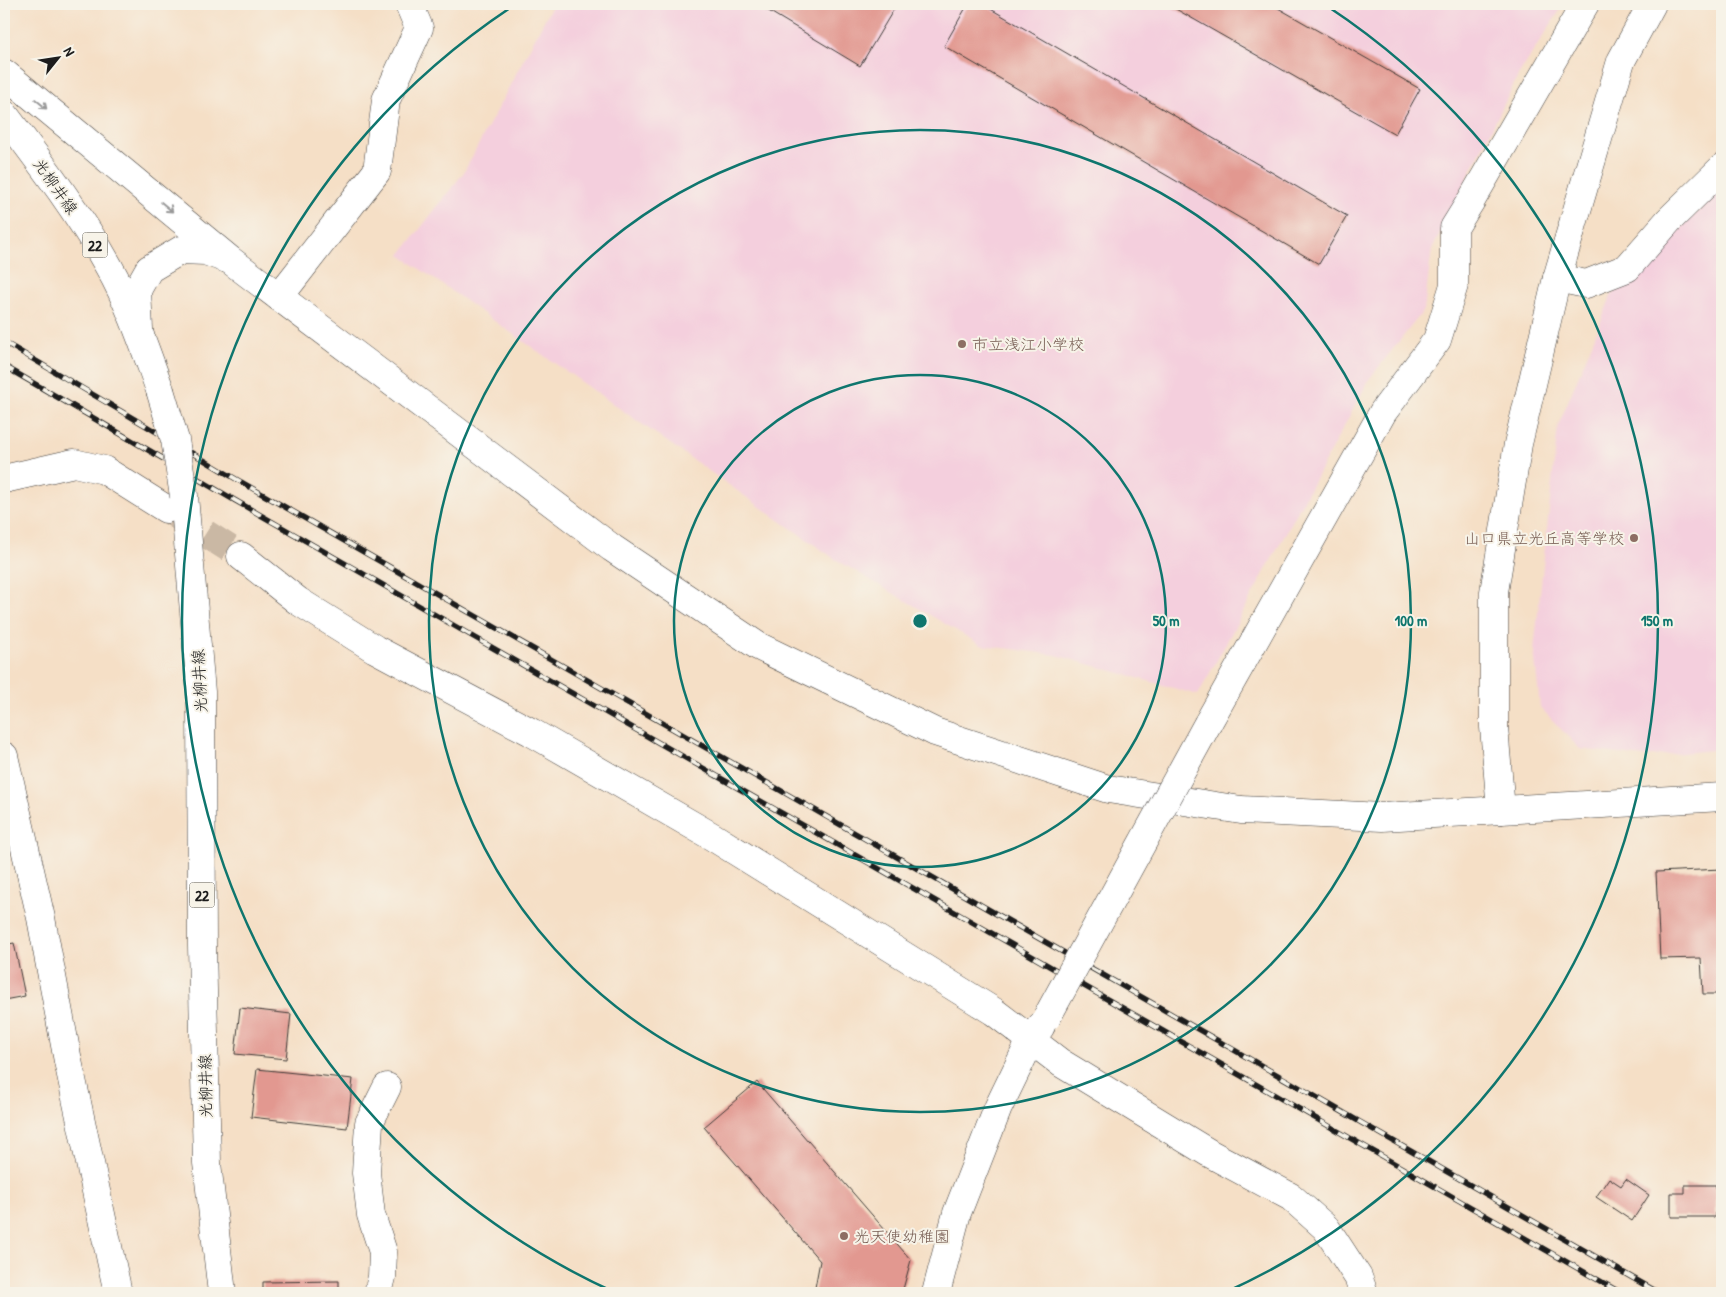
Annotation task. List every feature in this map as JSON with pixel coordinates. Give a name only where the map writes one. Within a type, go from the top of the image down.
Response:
[{"type":"street","points":[[279,297],[377,171],[386,100],[419,28],[409,4]]},
{"type":"street","points":[[936,1293],[957,1213],[998,1108],[1031,1040],[1047,1017],[1208,723],[1383,412],[1437,340],[1454,285],[1454,228],[1586,4]]},
{"type":"street","points":[[1501,810],[1494,727],[1494,592],[1518,444],[1557,278],[1621,61],[1652,4]]},
{"type":"street","points":[[4,73],[230,260],[612,548],[758,646],[935,732],[1108,789],[1241,810],[1382,816],[1722,797]]},
{"type":"street","name":"光柳井線","points":[[4,114],[57,185],[104,259],[139,329],[175,440],[175,502],[201,692],[202,946],[207,1163],[222,1293]]},
{"type":"street","points":[[1557,278],[1586,284],[1626,268],[1669,220],[1722,168]]},
{"type":"street","points":[[139,329],[137,290],[149,269],[181,250],[205,251],[230,260]]},
{"type":"street","points":[[4,479],[74,463],[104,470],[175,502]]},
{"type":"street","points":[[241,556],[298,601],[374,649],[531,732],[713,837],[993,1011],[1061,1063],[1209,1153],[1292,1197],[1326,1228],[1358,1277],[1364,1293]]},
{"type":"street","points":[[4,756],[41,918],[68,1061],[118,1293]]},
{"type":"street","points":[[378,1293],[382,1277],[383,1252],[372,1215],[366,1173],[369,1123],[387,1087]]},
{"type":"shaded area","name":"市立浅江小学校","points":[[553,4],[1564,4],[1520,72],[1432,249],[1424,310],[1370,378],[1198,695],[1056,655],[981,645],[835,559],[400,255],[464,172]]},
{"type":"shaded area","name":"山口県立光丘高等学校","points":[[1722,188],[1722,749],[1644,757],[1580,749],[1540,707],[1534,650],[1558,426],[1612,294],[1633,279],[1671,238]]},
{"type":"building","points":[[757,4],[897,4],[860,66]]},
{"type":"building","points":[[968,4],[982,4],[1347,216],[1319,264],[944,46]]},
{"type":"building","points":[[1167,4],[1271,4],[1420,89],[1395,134]]},
{"type":"building","points":[[1722,869],[1722,994],[1703,994],[1701,958],[1660,959],[1656,872]]},
{"type":"building","points":[[14,943],[25,996],[4,1000],[4,945]]},
{"type":"building","points":[[240,1008],[291,1014],[286,1059],[235,1054]]},
{"type":"building","points":[[257,1069],[353,1079],[347,1128],[251,1117]]},
{"type":"building","points":[[757,1082],[911,1260],[902,1293],[814,1293],[820,1261],[704,1127]]},
{"type":"building","points":[[1609,1178],[1621,1186],[1626,1179],[1649,1195],[1632,1221],[1596,1197]]},
{"type":"building","points":[[1685,1185],[1716,1185],[1716,1217],[1671,1217],[1671,1193],[1685,1193]]},
{"type":"building","points":[[339,1281],[339,1293],[263,1293],[263,1282]]},
{"type":"tunnel","points":[[170,511],[241,556]]},
{"type":"railway","points":[[4,342],[236,479],[1659,1293]]},
{"type":"railway","points":[[4,366],[229,497],[1621,1293]]},
{"type":"place","name":"市立浅江小学校","points":[[962,344]]},
{"type":"place","name":"山口県立光丘高等学校","points":[[1634,538]]},
{"type":"place","name":"光天使幼稚園","points":[[844,1236]]}]
